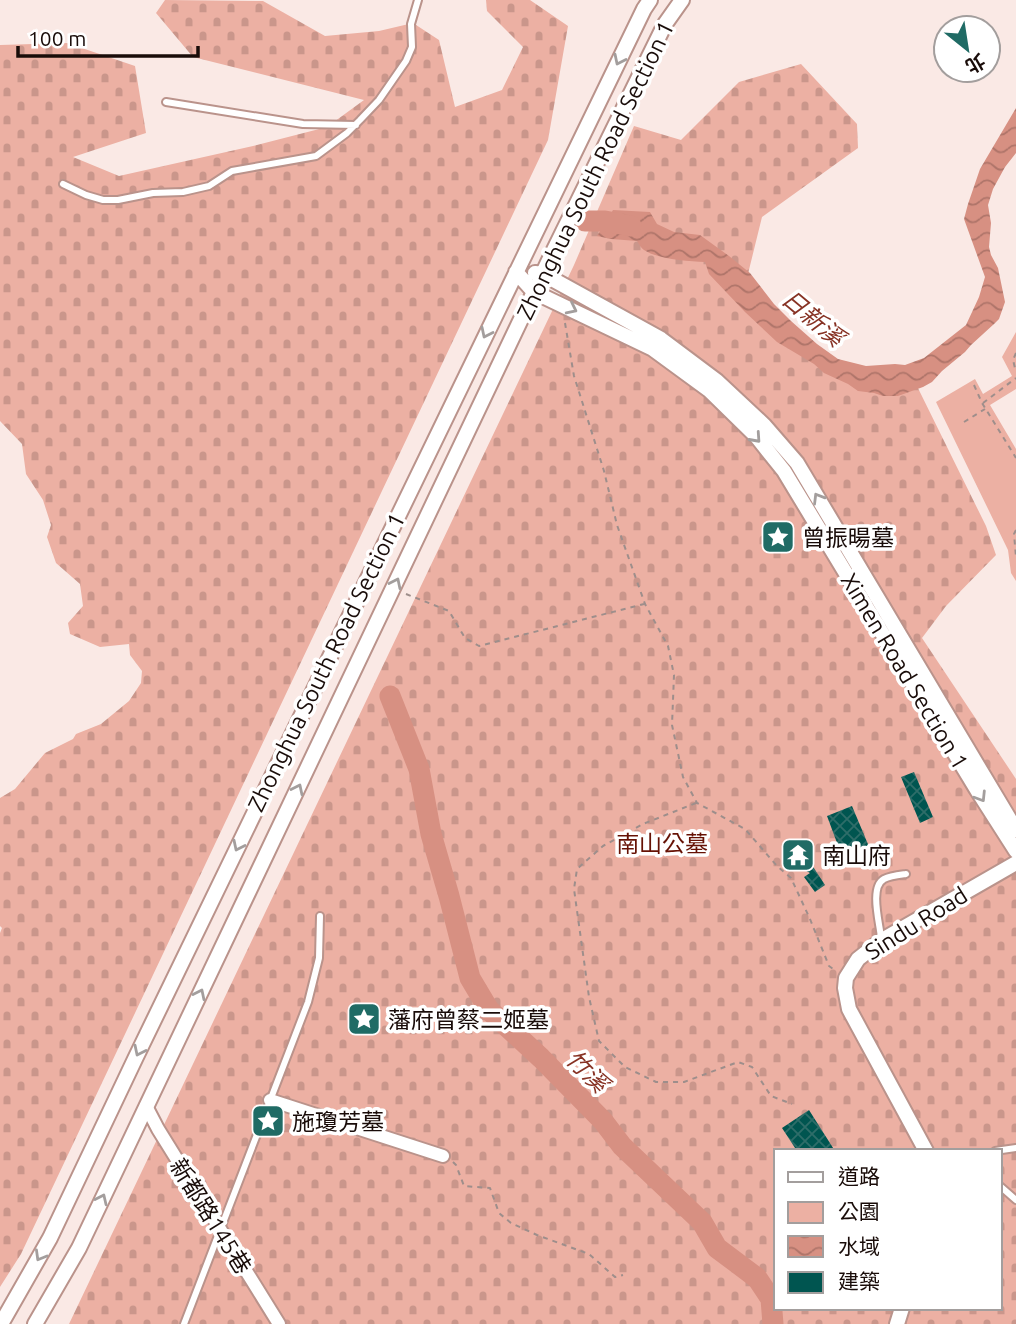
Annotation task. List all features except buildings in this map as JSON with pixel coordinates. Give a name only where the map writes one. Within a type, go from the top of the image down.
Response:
[{"type":"street","name":"Zhonghua South Road Section 1","points":[[1,1324],[50,1238],[650,0]]},
{"type":"street","name":"Zhonghua South Road Section 1","points":[[35,1324],[79,1248],[534,292],[665,24],[682,0]]},
{"type":"street","name":"Ximen Road Section 1","points":[[516,272],[543,274],[661,339],[717,381],[764,425],[797,463],[1016,830]]},
{"type":"street","name":"Ximen Road Section 1","points":[[516,272],[534,292],[653,349],[709,390],[756,436],[784,471],[1016,851]]},
{"type":"street","name":"Sindu Road","points":[[925,1149],[849,1009],[846,978],[858,959],[882,940],[1016,863]]},
{"type":"street","points":[[270,1100],[443,1156]]},
{"type":"street","name":"新都路145巷","points":[[146,1106],[279,1324]]},
{"type":"lane","points":[[63,184],[103,200],[118,200],[153,193],[183,192],[209,186],[232,171],[316,156],[356,125],[379,100],[406,61],[412,47],[411,24],[418,0]]},
{"type":"lane","points":[[166,102],[303,124],[356,125]]},
{"type":"lane","points":[[882,940],[875,892],[884,879],[906,873]]},
{"type":"lane","points":[[184,1324],[311,991],[320,958],[320,916]]},
{"type":"lane","points":[[1002,1188],[1016,1200]]},
{"type":"path","points":[[565,318],[574,376],[604,471],[617,525],[645,604],[668,646],[674,675],[672,724],[683,777],[697,803],[745,829],[791,878],[829,966],[846,978]]},
{"type":"path","points":[[1016,353],[1013,360],[1016,372]]},
{"type":"path","points":[[982,403],[1016,379]]},
{"type":"path","points":[[974,385],[1016,458]]},
{"type":"path","points":[[964,422],[986,409]]},
{"type":"path","points":[[1016,530],[1016,557]]},
{"type":"path","points":[[393,589],[449,611],[466,638],[479,646],[645,604]]},
{"type":"path","points":[[697,803],[643,824],[603,846],[577,869],[574,889],[589,997],[599,1041],[625,1067],[656,1082],[684,1082],[738,1062],[752,1067],[771,1096],[792,1104]]},
{"type":"path","points":[[443,1156],[456,1165],[464,1186],[490,1188],[499,1213],[511,1223],[589,1254],[615,1277],[623,1275]]},
{"type":"green space","points":[[165,0],[263,1],[325,36],[379,31],[413,23],[439,40],[455,107],[502,90],[523,47],[487,11],[486,0],[530,0],[568,26],[548,140],[21,1254],[0,1287],[0,798],[15,789],[45,753],[73,739],[76,734],[101,724],[129,701],[141,683],[142,671],[130,655],[129,644],[100,647],[70,634],[68,623],[83,606],[80,584],[56,563],[47,537],[51,525],[43,500],[26,474],[22,444],[0,421],[0,45],[67,43],[135,66],[146,133],[73,157],[119,176],[327,127],[364,100],[193,57],[156,13]]},
{"type":"green space","name":"南山公墓","points":[[801,64],[857,124],[858,148],[762,217],[746,282],[831,369],[913,378],[986,526],[996,555],[946,606],[922,638],[1016,779],[1016,1324],[69,1324],[574,265],[634,126],[681,140],[739,82]]},
{"type":"green space","points":[[1016,332],[1016,389],[990,405],[1016,449],[1016,581],[1011,573],[1008,550],[936,402],[975,379],[983,394],[1012,376],[1002,357]]},
{"type":"water","points":[[1016,108],[1016,153],[993,189],[988,205],[991,223],[989,247],[998,268],[1005,302],[999,319],[932,382],[898,396],[858,391],[824,373],[777,342],[709,274],[705,262],[666,258],[644,250],[637,241],[597,236],[613,210],[650,212],[657,224],[674,232],[700,235],[729,256],[750,273],[791,321],[838,359],[866,366],[905,365],[924,358],[966,325],[979,297],[985,277],[964,219],[980,169]]},
{"type":"waterway","name":"日新溪","points":[[585,221],[605,221],[631,226]]},
{"type":"waterway","name":"竹溪","points":[[390,696],[419,769],[431,834],[470,978],[489,1010],[541,1058],[603,1121],[622,1146],[702,1222],[717,1248],[757,1278],[771,1299],[773,1324]]},
{"type":"place","name":"曾振暘墓","points":[[778,537]]},
{"type":"place","name":"南山府","points":[[798,855]]},
{"type":"place","name":"藩府曾蔡二姬墓","points":[[364,1019]]},
{"type":"place","name":"施瓊芳墓","points":[[268,1121]]}]
